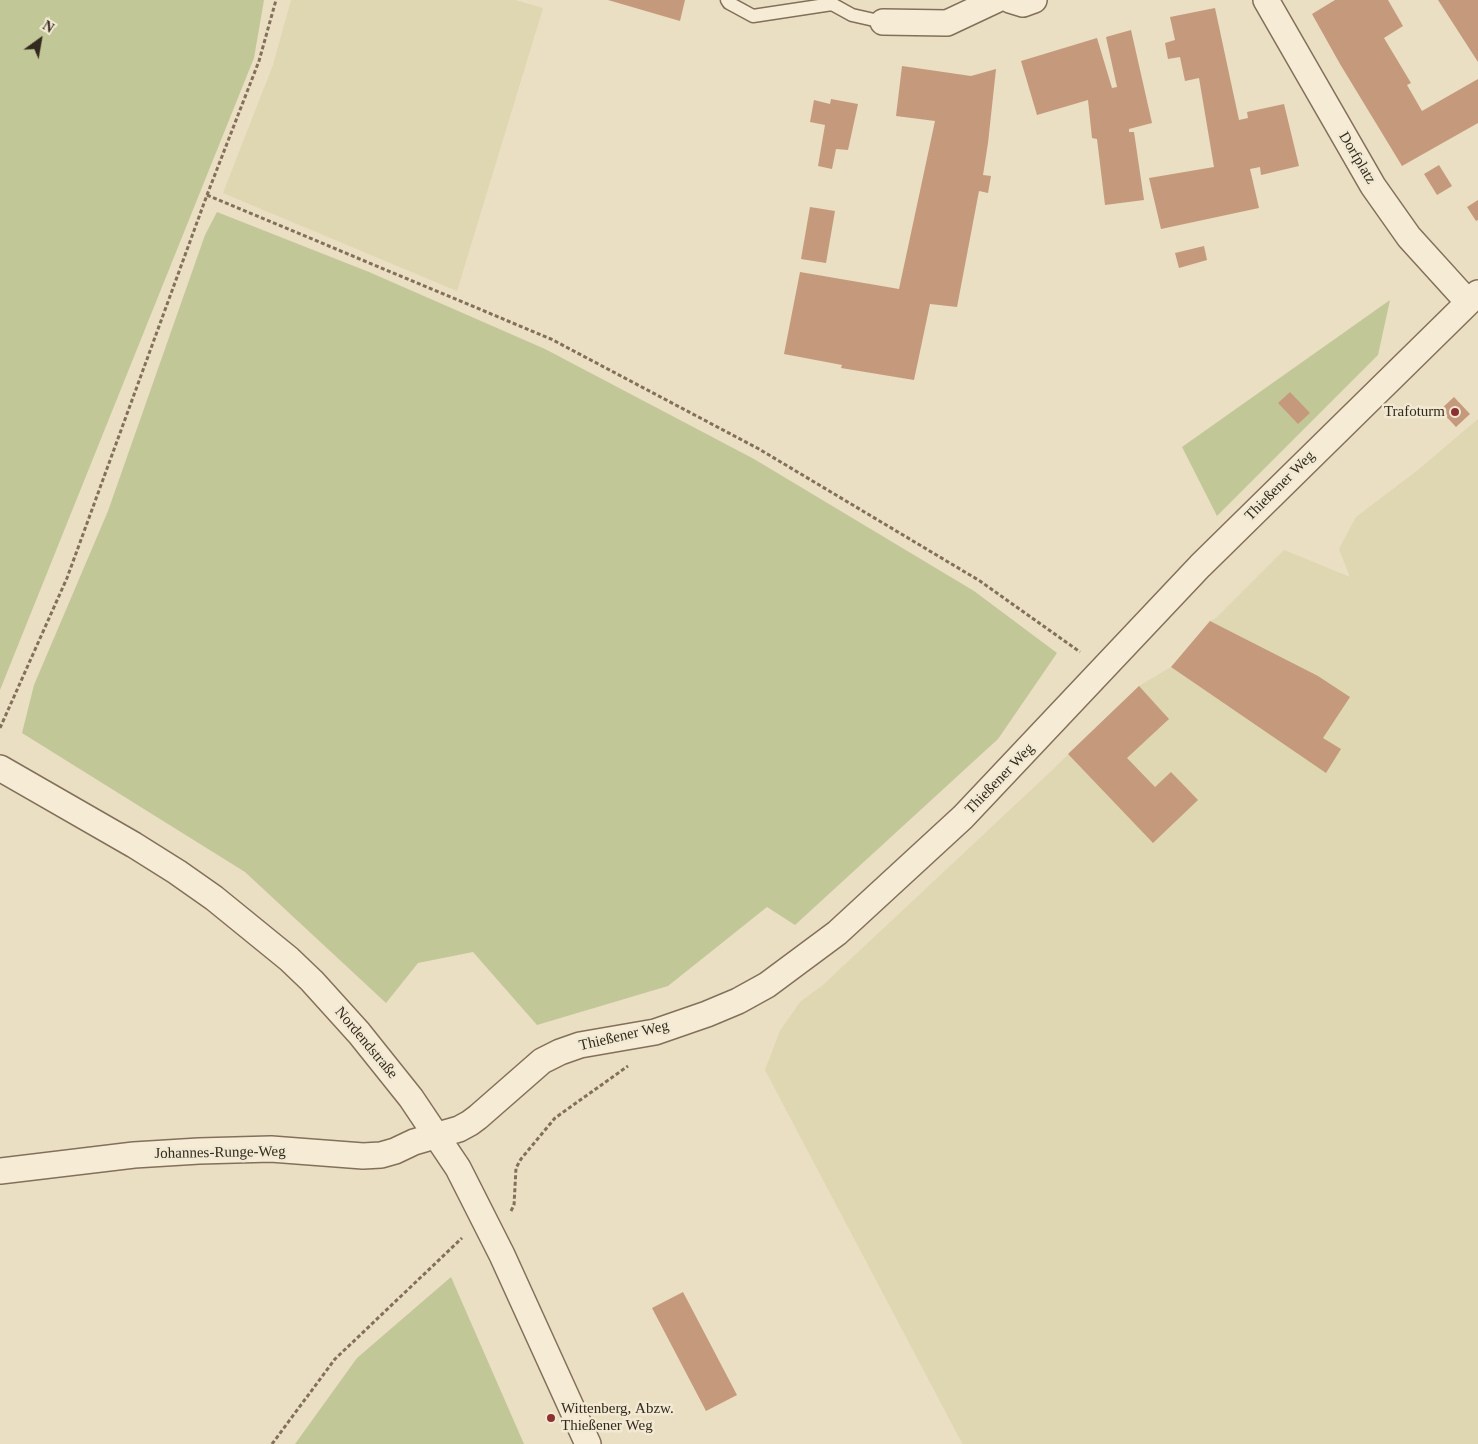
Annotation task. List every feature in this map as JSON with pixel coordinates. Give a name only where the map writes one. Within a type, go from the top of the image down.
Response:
[{"type":"street","points":[[883,22],[947,23],[996,0]]},
{"type":"street","points":[[1010,0],[1023,4],[1034,0]]},
{"type":"street","name":"Dorfplatz","points":[[1266,0],[1373,186],[1409,237],[1473,297]]},
{"type":"street","name":"Thießener Weg","points":[[437,1135],[459,1129],[478,1117],[542,1061],[580,1045],[655,1032],[738,1001],[767,985],[837,933],[964,817],[1200,566],[1473,297]]},
{"type":"street","name":"Nordendstraße","points":[[0,768],[94,821],[170,867],[214,898],[256,931],[312,981],[359,1033],[391,1071],[458,1168],[488,1225],[588,1444]]},
{"type":"street","name":"Johannes-Runge-Weg","points":[[0,1172],[117,1157],[199,1151],[271,1150],[363,1156],[380,1155],[437,1135]]},
{"type":"lane","points":[[728,0],[753,16],[830,2],[852,15],[883,22]]},
{"type":"path","points":[[0,728],[67,578],[207,195],[259,61],[276,0]]},
{"type":"path","points":[[207,195],[551,339],[664,398],[759,449],[980,581],[1083,654],[1101,670]]},
{"type":"path","points":[[272,1444],[335,1359],[458,1240],[509,1214],[514,1205],[516,1168],[521,1159],[555,1118],[636,1061],[655,1032]]},
{"type":"shaded area","points":[[291,0],[515,0],[543,8],[457,291],[223,193],[273,65]]},
{"type":"shaded area","points":[[1478,419],[1478,1444],[962,1444],[765,1070],[780,1031],[800,1002],[823,985],[1139,686],[1171,667],[1210,621],[1216,618],[1284,550],[1350,577],[1339,549],[1356,517],[1418,470]]},
{"type":"green space","points":[[0,0],[264,0],[254,58],[0,690]]},
{"type":"green space","points":[[217,212],[369,272],[545,349],[754,459],[974,591],[1057,653],[998,739],[795,925],[767,907],[668,986],[537,1025],[473,952],[418,963],[386,1003],[245,872],[22,733],[34,685],[108,511],[205,235]]},
{"type":"green space","points":[[1390,300],[1378,355],[1217,516],[1182,447]]},
{"type":"green space","points":[[451,1277],[524,1444],[295,1444],[357,1358]]},
{"type":"building","points":[[608,0],[685,0],[680,21]]},
{"type":"building","points":[[1335,0],[1388,0],[1403,26],[1384,38],[1411,83],[1407,85],[1422,111],[1478,79],[1478,123],[1402,166],[1312,14]]},
{"type":"building","points":[[1438,0],[1478,0],[1478,62]]},
{"type":"building","points":[[1215,8],[1239,120],[1248,118],[1247,112],[1284,104],[1299,166],[1261,175],[1260,167],[1250,169],[1259,208],[1161,229],[1149,178],[1214,167],[1199,78],[1185,81],[1180,57],[1168,59],[1165,43],[1175,40],[1170,17]]},
{"type":"building","points":[[1131,30],[1152,123],[1129,129],[1129,132],[1134,132],[1144,200],[1105,205],[1097,139],[1092,138],[1088,100],[1037,115],[1021,61],[1097,38],[1112,88],[1117,87],[1106,37]]},
{"type":"building","points":[[902,66],[971,76],[996,69],[983,175],[991,176],[988,193],[979,191],[957,307],[930,304],[914,380],[841,368],[842,365],[784,354],[800,272],[899,289],[935,121],[896,116]]},
{"type":"building","points":[[831,99],[858,104],[848,150],[836,149],[832,169],[818,166],[825,125],[810,122],[814,100],[830,104]]},
{"type":"building","points":[[1439,165],[1452,186],[1437,195],[1424,174]]},
{"type":"building","points":[[1478,200],[1478,220],[1476,221],[1467,207]]},
{"type":"building","points":[[810,207],[835,211],[826,263],[801,259]]},
{"type":"building","points":[[1204,246],[1207,260],[1179,268],[1175,253]]},
{"type":"building","points":[[1290,392],[1310,413],[1298,424],[1278,403]]},
{"type":"building","name":"Trafoturm","points":[[1454,397],[1470,414],[1456,427],[1440,410]]},
{"type":"building","points":[[1210,621],[1318,676],[1350,697],[1323,738],[1341,749],[1326,773],[1171,667]]},
{"type":"building","points":[[1139,686],[1169,719],[1127,758],[1155,787],[1171,772],[1198,800],[1153,843],[1068,754]]},
{"type":"building","points":[[683,1292],[737,1395],[706,1411],[652,1308]]},
{"type":"place","name":"Trafoturm","points":[[1455,412]]},
{"type":"place","name":"Wittenberg, Abzw. Thießener Weg","points":[[551,1418]]}]
